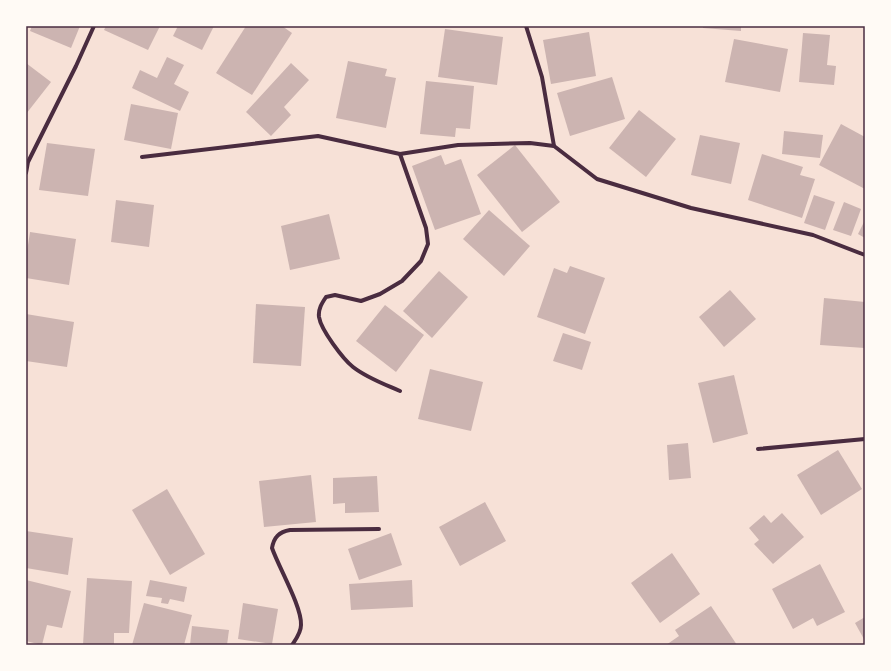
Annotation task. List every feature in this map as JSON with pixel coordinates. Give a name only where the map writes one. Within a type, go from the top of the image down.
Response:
[{"type":"street","points":[[26,173],[28,162],[76,66],[94,26]]},
{"type":"street","points":[[526,26],[542,77],[554,146]]},
{"type":"street","points":[[142,157],[318,136],[400,154],[458,145],[530,143],[554,146],[596,179],[691,208],[813,235],[865,255]]},
{"type":"street","points":[[400,154],[426,228],[428,244],[421,261],[402,281],[380,294],[362,301],[335,295],[326,297],[320,305],[319,317],[326,333],[352,367],[376,381],[400,390]]},
{"type":"street","points":[[758,449],[865,439]]},
{"type":"street","points":[[292,645],[301,626],[300,614],[272,548],[273,541],[282,531],[290,530],[379,528]]},
{"type":"building","points":[[32,26],[80,26],[71,48],[30,31]]},
{"type":"building","points":[[106,26],[160,26],[148,50],[104,30]]},
{"type":"building","points":[[178,26],[214,26],[202,50],[173,36]]},
{"type":"building","points":[[246,26],[282,26],[292,33],[252,95],[216,73]]},
{"type":"building","points":[[703,26],[741,26],[741,31],[703,28]]},
{"type":"building","points":[[445,29],[503,37],[497,85],[438,77]]},
{"type":"building","points":[[589,32],[596,76],[551,84],[543,40]]},
{"type":"building","points":[[803,33],[830,35],[827,65],[836,66],[834,85],[799,82]]},
{"type":"building","points":[[734,39],[788,49],[780,92],[725,82]]},
{"type":"building","points":[[167,57],[184,65],[174,84],[189,92],[180,111],[132,88],[140,70],[157,78]]},
{"type":"building","points":[[348,61],[387,69],[385,76],[396,78],[386,128],[336,118]]},
{"type":"building","points":[[26,63],[51,82],[26,114]]},
{"type":"building","points":[[291,63],[309,80],[284,107],[291,115],[271,136],[246,112]]},
{"type":"building","points":[[612,77],[625,119],[570,136],[557,93]]},
{"type":"building","points":[[426,81],[474,86],[470,129],[456,128],[455,137],[420,134]]},
{"type":"building","points":[[131,104],[178,113],[171,149],[124,140]]},
{"type":"building","points":[[639,110],[676,139],[646,177],[609,148]]},
{"type":"building","points":[[841,124],[865,137],[865,189],[819,165]]},
{"type":"building","points":[[784,131],[823,135],[820,158],[782,154]]},
{"type":"building","points":[[700,135],[740,143],[731,184],[691,175]]},
{"type":"building","points":[[47,143],[95,149],[88,196],[39,190]]},
{"type":"building","points":[[515,145],[560,202],[522,232],[477,175]]},
{"type":"building","points":[[762,154],[803,167],[800,175],[815,179],[802,218],[748,200]]},
{"type":"building","points":[[441,155],[445,165],[461,159],[481,214],[435,230],[412,166]]},
{"type":"building","points":[[814,195],[835,202],[825,230],[804,223]]},
{"type":"building","points":[[116,200],[154,205],[149,247],[111,242]]},
{"type":"building","points":[[844,202],[861,209],[851,236],[833,230]]},
{"type":"building","points":[[489,210],[530,246],[504,276],[463,239]]},
{"type":"building","points":[[329,214],[340,259],[290,270],[281,226]]},
{"type":"building","points":[[865,220],[865,238],[858,234]]},
{"type":"building","points":[[30,232],[76,239],[69,285],[26,278],[26,258]]},
{"type":"building","points":[[570,266],[605,278],[585,334],[537,317],[554,268],[567,273]]},
{"type":"building","points":[[439,271],[468,297],[432,338],[403,311]]},
{"type":"building","points":[[730,290],[756,319],[724,347],[699,317]]},
{"type":"building","points":[[824,298],[865,302],[865,348],[820,345]]},
{"type":"building","points":[[256,304],[305,307],[301,366],[253,363]]},
{"type":"building","points":[[385,305],[424,335],[396,372],[356,341]]},
{"type":"building","points":[[26,314],[74,322],[67,367],[26,361]]},
{"type":"building","points":[[563,333],[591,342],[582,370],[553,361]]},
{"type":"building","points":[[430,369],[483,382],[471,431],[418,419]]},
{"type":"building","points":[[734,375],[748,434],[713,443],[698,383]]},
{"type":"building","points":[[688,443],[691,478],[669,480],[667,445]]},
{"type":"building","points":[[838,450],[862,489],[821,515],[797,475]]},
{"type":"building","points":[[311,475],[316,522],[264,527],[259,481]]},
{"type":"building","points":[[377,476],[379,512],[345,513],[345,503],[333,504],[333,478]]},
{"type":"building","points":[[167,489],[205,554],[170,575],[132,510]]},
{"type":"building","points":[[485,502],[506,541],[460,566],[439,527]]},
{"type":"building","points":[[782,513],[804,537],[773,564],[754,544],[759,540],[749,528],[764,515],[771,523]]},
{"type":"building","points":[[26,531],[73,538],[68,575],[26,568]]},
{"type":"building","points":[[391,533],[402,565],[359,580],[348,549]]},
{"type":"building","points":[[672,553],[700,594],[660,623],[631,583]]},
{"type":"building","points":[[820,564],[845,612],[817,626],[813,618],[793,629],[772,589]]},
{"type":"building","points":[[87,578],[132,581],[129,633],[114,633],[114,645],[83,645]]},
{"type":"building","points":[[26,580],[71,591],[62,628],[47,625],[42,645],[26,641]]},
{"type":"building","points":[[150,580],[187,587],[184,602],[170,599],[168,604],[161,603],[162,598],[146,596]]},
{"type":"building","points":[[412,580],[413,607],[351,610],[349,584]]},
{"type":"building","points":[[144,603],[192,615],[184,645],[132,645]]},
{"type":"building","points":[[243,603],[278,609],[272,644],[238,639]]},
{"type":"building","points":[[711,606],[737,645],[666,645],[679,636],[675,630]]},
{"type":"building","points":[[865,617],[865,641],[855,623]]},
{"type":"building","points":[[192,626],[229,630],[227,645],[190,645]]}]
